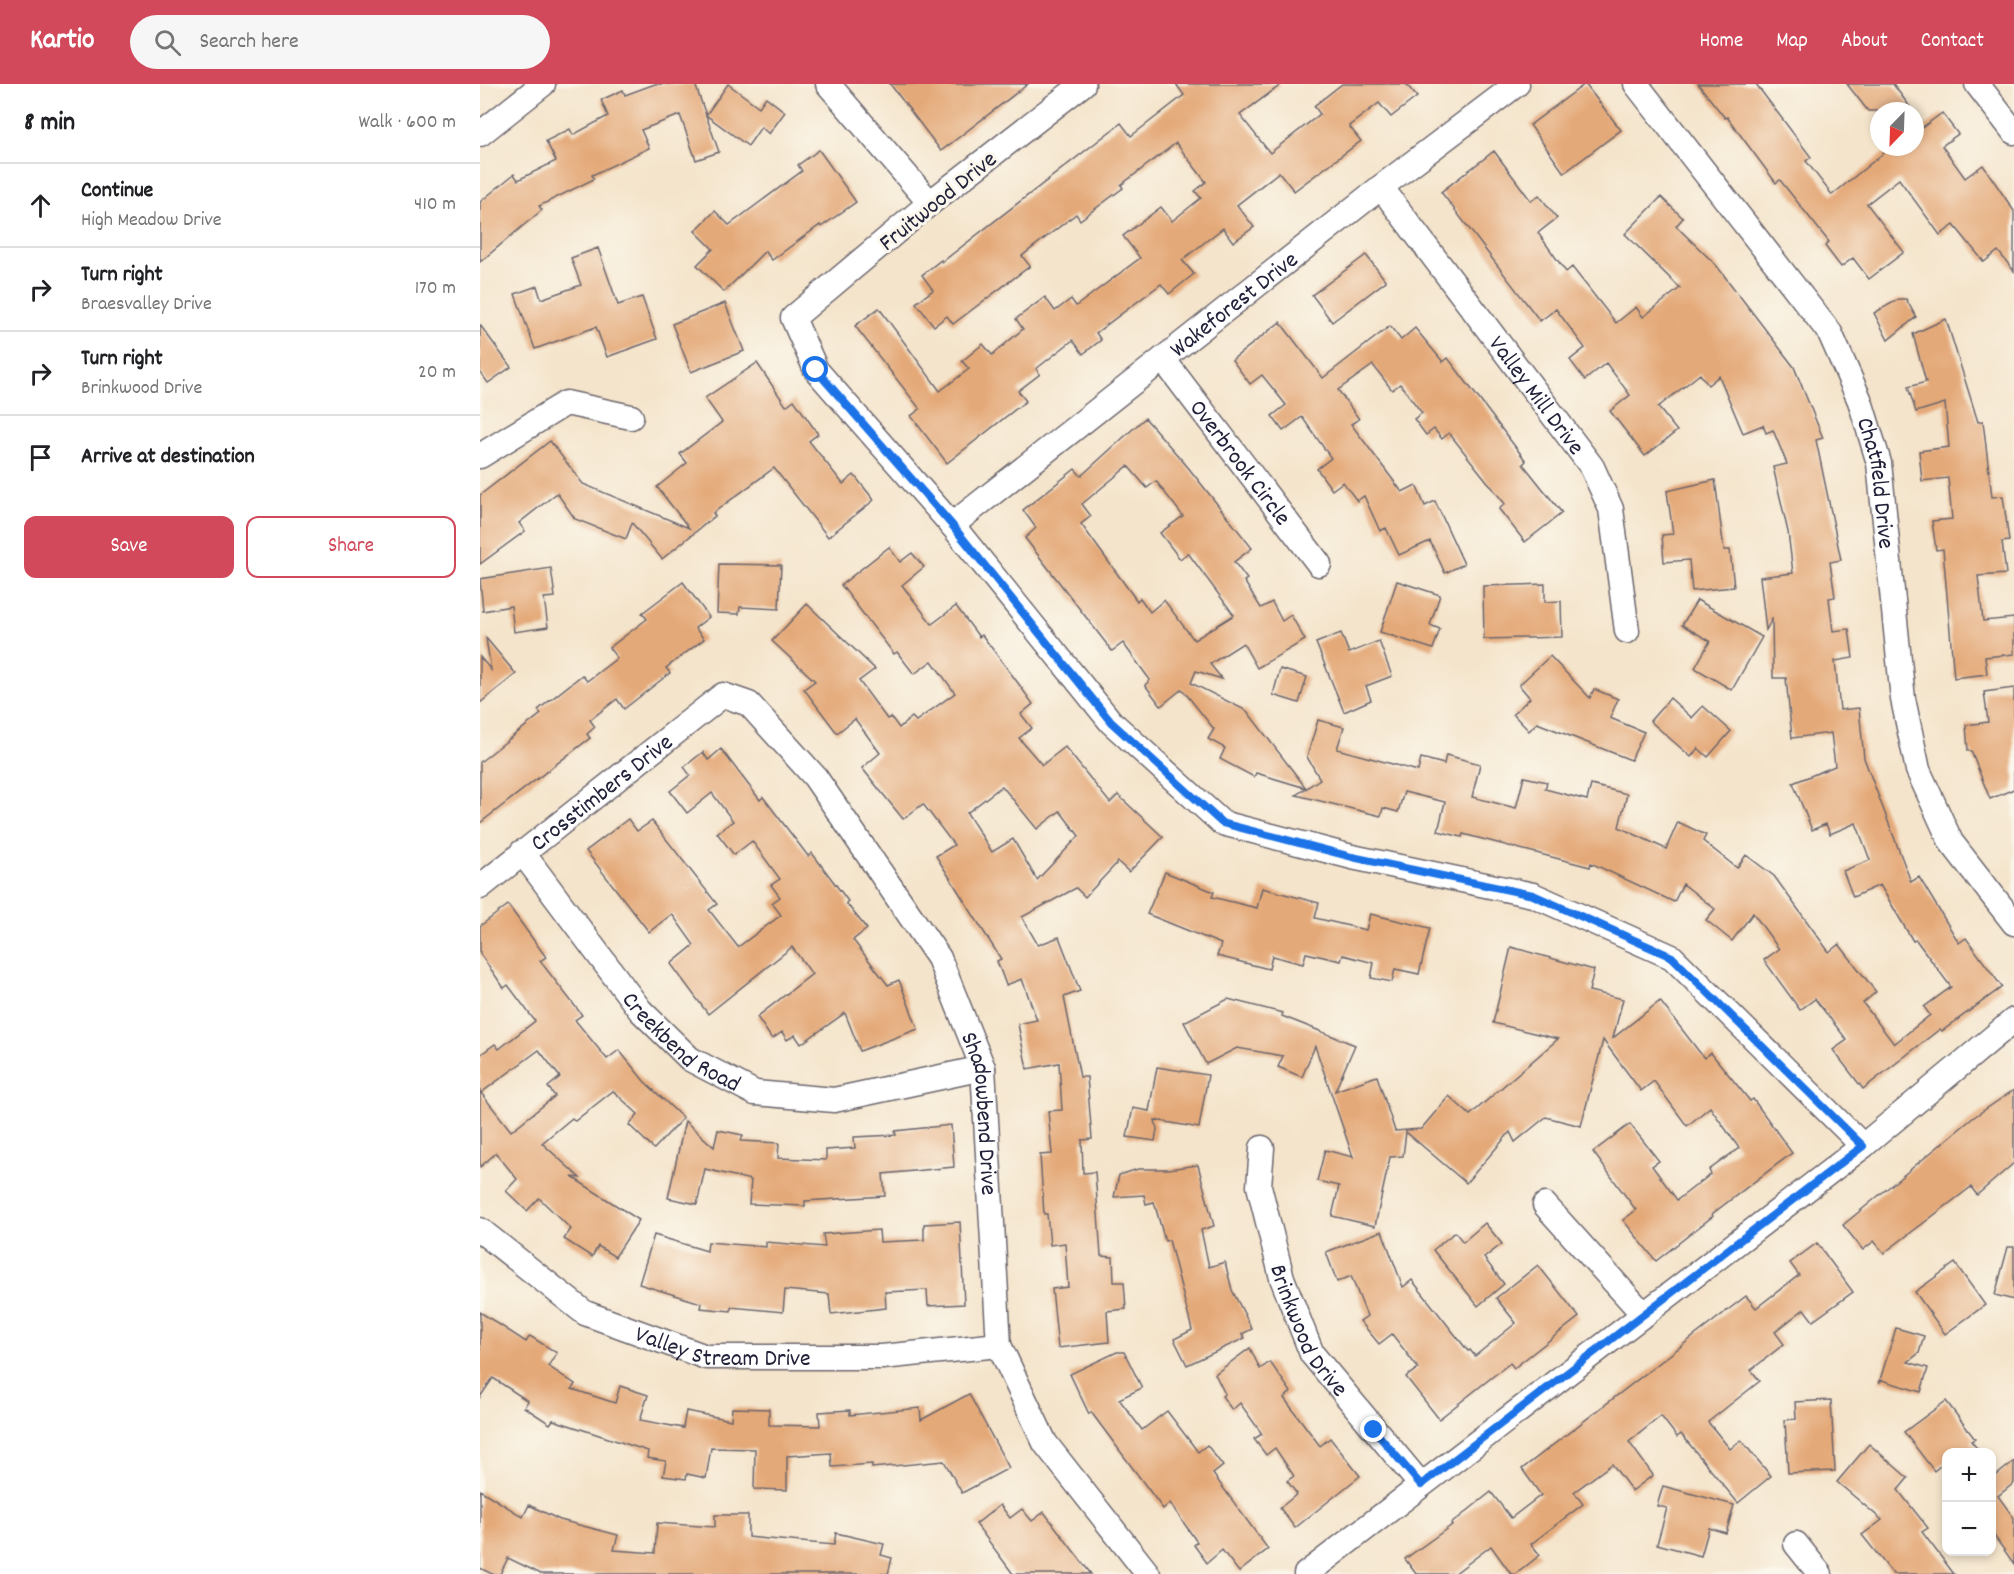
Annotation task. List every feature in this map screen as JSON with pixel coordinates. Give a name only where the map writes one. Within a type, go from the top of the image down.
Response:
[{"type":"street","points":[[480,134],[543,84]]},
{"type":"street","points":[[828,84],[930,203]]},
{"type":"street","name":"Fruitwood Drive","points":[[952,525],[816,370],[793,318],[930,203],[1083,84]]},
{"type":"street","name":"Wakeforest Drive","points":[[952,525],[1381,187],[1517,84]]},
{"type":"street","name":"Chatfield Drive","points":[[1636,84],[1830,333],[1860,400],[1879,463],[1903,699],[1918,770],[1951,842],[2014,923]]},
{"type":"street","points":[[1977,84],[2014,132]]},
{"type":"street","name":"Valley Mill Drive","points":[[1381,187],[1592,467],[1611,509],[1617,572],[1627,631]]},
{"type":"street","name":"Overbrook Circle","points":[[1163,358],[1320,564]]},
{"type":"street","points":[[480,456],[566,403],[630,417]]},
{"type":"street","points":[[952,525],[1111,722],[1222,823],[1352,857],[1533,895],[1672,957],[1863,1146]]},
{"type":"street","name":"Crosstimbers Drive","points":[[480,887],[723,695]]},
{"type":"street","name":"Shadowbend Drive","points":[[723,695],[749,704],[815,777],[939,958],[983,1068],[999,1345],[1045,1443],[1148,1574]]},
{"type":"street","name":"Creekbend Road","points":[[522,852],[640,1010],[690,1059],[755,1093],[834,1100],[983,1068]]},
{"type":"street","points":[[1306,1574],[1863,1146],[2014,1020]]},
{"type":"street","name":"Brinkwood Drive","points":[[1262,1148],[1259,1186],[1282,1278],[1312,1354],[1421,1485]]},
{"type":"street","points":[[1545,1205],[1644,1315]]},
{"type":"street","name":"Valley Stream Drive","points":[[480,1230],[585,1313],[706,1357],[882,1357],[999,1345]]},
{"type":"street","points":[[1797,1544],[1820,1574]]},
{"type":"building","points":[[655,84],[695,84],[719,152],[696,160],[680,115],[641,130],[649,148],[592,175],[594,179],[539,206],[542,210],[480,262],[480,202],[514,174],[518,180],[556,161],[546,141],[570,129],[573,135],[608,116],[601,100],[623,90],[625,95]]},
{"type":"building","points":[[728,84],[759,107],[766,97],[785,112],[769,134],[761,127],[748,146],[706,115]]},
{"type":"building","points":[[890,84],[1028,84],[941,151]]},
{"type":"building","points":[[1176,84],[1282,84],[1240,115],[1270,153],[1320,114],[1314,106],[1342,84],[1406,84],[1417,97],[1391,117],[1379,103],[1349,126],[1361,141],[1294,191],[1279,172],[1237,205],[1254,227],[1233,242],[1223,228],[1182,260],[1194,274],[1169,294],[1161,284],[1096,333],[1101,340],[1083,354],[1073,340],[1036,369],[1040,374],[1018,391],[1026,401],[947,463],[911,416],[920,409],[855,326],[879,308],[940,391],[969,369],[962,361],[983,344],[992,355],[1023,329],[1016,319],[1045,297],[1055,311],[1071,299],[1076,306],[1140,258],[1123,236],[1161,207],[1172,221],[1201,198],[1195,191],[1206,182],[1176,143],[1121,185],[1123,188],[1080,220],[1076,214],[1022,256],[1030,266],[953,324],[947,316],[934,326],[916,303],[933,290],[922,275],[941,260],[942,262],[1121,123],[1131,136],[1143,127],[1184,95]]},
{"type":"building","points":[[1585,84],[1621,130],[1564,173],[1530,125]]},
{"type":"building","points":[[1698,84],[1756,84],[1811,157],[1806,161],[1832,195],[1880,156],[1924,156],[1924,126],[1942,113],[1958,134],[1942,146],[1965,178],[1983,165],[2014,211],[2014,271],[1998,251],[1984,262],[1954,225],[1940,235],[1899,179],[1867,204],[1904,252],[1869,279],[1853,258],[1841,267],[1825,246],[1829,242],[1780,180],[1776,183],[1727,117],[1725,118]]},
{"type":"building","points":[[1847,84],[1893,84],[1906,102],[1870,102],[1870,111]]},
{"type":"building","points":[[819,150],[856,202],[772,260],[765,251],[724,292],[697,265],[713,249],[695,231],[715,211],[729,225],[802,171],[798,165]]},
{"type":"building","points":[[1494,151],[1531,201],[1539,195],[1557,218],[1538,233],[1566,272],[1572,267],[1616,323],[1636,307],[1643,317],[1680,288],[1625,234],[1661,197],[1683,218],[1676,226],[1716,265],[1794,367],[1823,438],[1816,440],[1841,560],[1830,562],[1835,597],[1829,598],[1833,631],[1849,629],[1853,658],[1835,661],[1840,710],[1859,708],[1864,758],[1911,882],[1919,877],[1959,943],[1966,938],[2002,987],[1942,1031],[1940,1029],[1863,1089],[1833,1050],[1847,1040],[1815,999],[1800,1010],[1764,960],[1779,949],[1753,913],[1732,941],[1706,920],[1715,909],[1683,884],[1674,902],[1591,863],[1590,867],[1463,834],[1462,837],[1438,831],[1445,802],[1404,792],[1398,812],[1383,808],[1381,816],[1296,795],[1320,779],[1307,757],[1318,720],[1344,727],[1337,749],[1418,771],[1421,758],[1444,764],[1446,755],[1480,764],[1472,797],[1516,808],[1524,777],[1547,782],[1545,789],[1587,800],[1591,785],[1627,794],[1619,827],[1666,849],[1678,822],[1706,835],[1703,841],[1737,868],[1746,855],[1774,876],[1829,952],[1839,944],[1876,992],[1863,1003],[1894,1044],[1930,1015],[1924,1007],[1951,987],[1916,940],[1913,941],[1880,885],[1853,897],[1843,871],[1870,860],[1856,823],[1830,834],[1826,824],[1812,830],[1793,783],[1835,766],[1831,733],[1792,738],[1786,678],[1773,678],[1772,619],[1766,630],[1760,577],[1793,573],[1788,532],[1773,467],[1787,464],[1773,430],[1766,433],[1763,425],[1743,433],[1719,376],[1708,385],[1700,374],[1658,407],[1677,431],[1645,456],[1610,411],[1630,395],[1606,363],[1585,380],[1570,360],[1585,348],[1556,309],[1540,321],[1441,192]]},
{"type":"building","points":[[598,248],[618,305],[642,297],[657,339],[607,357],[596,327],[535,349],[515,294],[537,286],[541,299],[581,285],[571,258]]},
{"type":"building","points":[[1366,255],[1386,281],[1332,322],[1312,295]]},
{"type":"building","points":[[1899,299],[1906,299],[1916,317],[1888,340],[1874,313]]},
{"type":"building","points":[[725,303],[744,351],[691,372],[672,324]]},
{"type":"building","points":[[1946,319],[1978,422],[1983,421],[1992,497],[2003,496],[2009,541],[2002,542],[2006,574],[1978,576],[1983,621],[2014,618],[2014,654],[1985,657],[1987,674],[1954,678],[1943,549],[1936,550],[1932,521],[1952,519],[1948,478],[1922,481],[1919,451],[1949,447],[1945,403],[1916,412],[1908,387],[1926,382],[1913,334]]},
{"type":"building","points":[[1280,322],[1323,378],[1390,326],[1401,340],[1415,328],[1443,362],[1448,358],[1526,461],[1523,464],[1562,513],[1525,542],[1499,509],[1505,504],[1449,433],[1442,439],[1434,429],[1426,435],[1414,419],[1422,413],[1400,384],[1392,390],[1373,365],[1338,390],[1359,419],[1351,424],[1402,492],[1416,485],[1425,506],[1435,501],[1464,564],[1445,573],[1430,541],[1399,555],[1386,528],[1380,531],[1364,496],[1357,501],[1343,482],[1332,490],[1317,469],[1331,458],[1302,417],[1283,431],[1272,416],[1286,405],[1262,375],[1250,384],[1232,360]]},
{"type":"building","points":[[480,325],[511,367],[488,383],[480,372]]},
{"type":"building","points":[[757,363],[786,406],[794,400],[818,434],[809,441],[843,484],[854,475],[874,500],[828,537],[774,468],[713,513],[715,516],[662,559],[632,523],[626,539],[575,519],[557,493],[519,523],[525,531],[480,564],[480,495],[550,441],[583,484],[689,528],[657,487],[687,463],[680,454],[722,422],[705,398]]},
{"type":"building","points":[[1145,418],[1187,466],[1252,548],[1234,562],[1247,579],[1244,581],[1261,608],[1272,602],[1282,621],[1291,615],[1305,640],[1257,668],[1243,643],[1210,664],[1222,679],[1196,671],[1191,683],[1247,711],[1306,788],[1256,773],[1254,777],[1220,759],[1225,748],[1208,739],[1214,729],[1182,689],[1161,706],[1145,685],[1150,680],[1123,643],[1112,651],[1025,538],[1036,528],[1023,510],[1075,469],[1081,476]],"holes":[[[1128,466],[1147,488],[1156,481],[1183,516],[1160,533],[1180,559],[1188,553],[1234,615],[1194,640],[1164,600],[1150,612],[1140,598],[1137,601],[1081,524],[1091,516],[1082,504]]]},
{"type":"building","points":[[1715,480],[1724,550],[1730,550],[1734,587],[1692,591],[1689,560],[1664,562],[1662,535],[1673,534],[1667,491]]},
{"type":"building","points":[[889,547],[900,562],[912,553],[924,567],[902,585],[932,624],[956,606],[979,637],[982,635],[1033,704],[1021,714],[1032,728],[1019,738],[1042,765],[1065,747],[1110,803],[1118,795],[1163,837],[1129,872],[1118,862],[1085,897],[1076,888],[1022,917],[1038,945],[1059,937],[1080,991],[1064,997],[1080,1077],[1087,1077],[1092,1139],[1082,1140],[1083,1173],[1095,1172],[1101,1256],[1113,1257],[1114,1282],[1124,1282],[1126,1309],[1107,1311],[1109,1342],[1058,1348],[1052,1289],[1068,1287],[1065,1243],[1050,1245],[1047,1214],[1044,1214],[1040,1155],[1052,1154],[1048,1111],[1062,1110],[1059,1063],[1027,1069],[1018,1024],[1037,1020],[1022,979],[1006,985],[997,961],[1001,959],[936,856],[954,845],[923,804],[903,819],[862,768],[880,753],[855,719],[837,733],[804,689],[815,681],[772,641],[807,604],[875,669],[859,681],[887,719],[891,717],[899,728],[912,717],[916,721],[955,693],[932,661],[914,674],[897,652],[894,654],[841,585]],"holes":[[[1002,786],[1037,829],[1060,811],[1079,836],[1037,880],[1013,839],[992,852],[967,813]]]},
{"type":"building","points":[[719,564],[781,565],[779,609],[740,607],[739,614],[717,613]]},
{"type":"building","points":[[551,568],[555,597],[544,598],[548,627],[514,632],[511,606],[483,611],[480,579]]},
{"type":"building","points":[[1397,581],[1440,595],[1430,625],[1440,629],[1433,649],[1380,632]]},
{"type":"building","points":[[683,582],[709,617],[695,628],[704,639],[666,668],[670,673],[624,709],[617,699],[590,720],[595,727],[587,734],[590,738],[480,823],[480,762],[541,714],[538,710],[582,675],[587,681],[617,658],[609,648],[647,619],[642,613]]},
{"type":"building","points":[[1545,584],[1545,602],[1561,601],[1562,637],[1484,639],[1483,586]]},
{"type":"building","points":[[1697,600],[1762,637],[1732,690],[1695,668],[1710,641],[1682,625]]},
{"type":"building","points":[[1341,633],[1349,653],[1379,641],[1392,676],[1366,686],[1371,700],[1344,712],[1316,643]]},
{"type":"building","points":[[486,638],[516,674],[480,703],[480,657],[491,670]]},
{"type":"building","points":[[1550,656],[1590,698],[1594,689],[1618,699],[1610,718],[1644,732],[1631,760],[1537,723],[1529,731],[1513,714],[1530,698],[1519,685]]},
{"type":"building","points":[[1280,669],[1307,677],[1299,703],[1273,695]]},
{"type":"building","points":[[2014,688],[2014,789],[1990,799],[1971,751],[1968,751],[1966,725],[1988,722],[1984,692]]},
{"type":"building","points":[[1670,698],[1692,718],[1703,706],[1731,731],[1708,757],[1698,748],[1691,757],[1650,721]]},
{"type":"building","points":[[721,749],[760,800],[763,797],[808,856],[812,853],[848,901],[846,903],[867,929],[853,940],[888,985],[899,980],[918,1029],[860,1051],[845,1013],[801,1044],[795,1035],[787,1040],[782,1032],[772,1039],[757,1017],[812,974],[792,947],[708,1014],[671,964],[694,945],[672,914],[649,932],[586,851],[628,819],[637,831],[652,821],[717,904],[709,910],[738,947],[781,915],[772,903],[780,897],[771,885],[780,879],[752,841],[734,855],[717,833],[733,821],[712,793],[687,813],[670,791],[690,775],[684,767],[703,752],[708,760]]},
{"type":"building","points":[[1165,872],[1214,892],[1212,897],[1257,908],[1262,888],[1319,903],[1315,918],[1366,930],[1370,914],[1430,928],[1419,974],[1395,969],[1392,982],[1371,978],[1374,963],[1343,955],[1341,961],[1306,953],[1303,964],[1272,956],[1269,969],[1217,956],[1221,944],[1147,914]]},
{"type":"building","points":[[508,905],[546,957],[540,961],[582,1015],[575,1020],[607,1059],[619,1050],[644,1081],[683,1118],[654,1149],[629,1125],[638,1114],[613,1091],[575,1121],[572,1118],[542,1143],[580,1178],[572,1177],[639,1220],[615,1257],[598,1246],[592,1257],[564,1239],[571,1229],[539,1198],[527,1211],[506,1191],[517,1179],[496,1153],[480,1167],[480,1055],[495,1044],[499,1049],[535,1021],[508,985],[504,988],[480,954],[480,926]],"holes":[[[539,1050],[560,1077],[548,1087],[555,1096],[511,1131],[481,1093]]]},
{"type":"building","points":[[1511,947],[1594,970],[1589,991],[1623,999],[1613,1038],[1660,1001],[1704,1058],[1711,1053],[1750,1101],[1753,1099],[1792,1153],[1712,1214],[1713,1216],[1656,1261],[1623,1220],[1636,1210],[1593,1152],[1630,1124],[1659,1161],[1652,1166],[1677,1200],[1711,1174],[1709,1170],[1739,1148],[1710,1107],[1687,1126],[1654,1081],[1641,1091],[1603,1040],[1581,1126],[1546,1117],[1515,1142],[1510,1132],[1466,1183],[1406,1132],[1403,1156],[1390,1157],[1375,1226],[1332,1216],[1339,1186],[1317,1181],[1325,1150],[1353,1157],[1315,1046],[1302,1077],[1278,1067],[1283,1056],[1237,1048],[1206,1064],[1184,1022],[1228,999],[1283,1013],[1282,1016],[1355,1045],[1335,1091],[1377,1076],[1395,1131],[1421,1129],[1449,1096],[1470,1115],[1558,1039],[1493,1023]]},
{"type":"building","points":[[1157,1067],[1208,1075],[1199,1128],[1155,1120],[1157,1129],[1155,1141],[1127,1137],[1133,1108],[1149,1111]]},
{"type":"building","points":[[2014,1090],[2014,1163],[1977,1195],[1971,1187],[1884,1253],[1874,1241],[1863,1250],[1843,1225],[1974,1117]]},
{"type":"building","points":[[685,1121],[714,1147],[718,1130],[743,1135],[741,1141],[779,1143],[778,1158],[826,1160],[826,1150],[855,1148],[854,1137],[896,1135],[895,1131],[951,1125],[954,1167],[883,1174],[885,1196],[805,1201],[805,1206],[749,1204],[751,1180],[705,1169],[697,1204],[668,1198]]},
{"type":"building","points":[[1198,1165],[1214,1226],[1201,1230],[1209,1267],[1225,1262],[1232,1290],[1252,1329],[1242,1334],[1245,1338],[1187,1365],[1174,1339],[1192,1330],[1169,1240],[1165,1241],[1154,1202],[1146,1204],[1144,1195],[1114,1197],[1119,1175],[1138,1169],[1168,1169]]},
{"type":"building","points":[[960,1222],[964,1304],[928,1306],[927,1290],[885,1292],[886,1308],[831,1314],[829,1294],[785,1290],[783,1312],[731,1307],[731,1311],[700,1308],[701,1303],[639,1284],[654,1235],[707,1251],[708,1242],[766,1247],[766,1242],[825,1247],[823,1234],[879,1230],[880,1242],[924,1240],[924,1224]]},
{"type":"building","points":[[1485,1223],[1502,1244],[1484,1258],[1504,1284],[1478,1306],[1433,1250],[1455,1232],[1463,1242]]},
{"type":"building","points":[[1382,1231],[1403,1287],[1412,1280],[1468,1351],[1470,1350],[1475,1356],[1516,1323],[1496,1298],[1538,1265],[1579,1317],[1514,1368],[1510,1363],[1439,1419],[1406,1377],[1418,1368],[1392,1334],[1379,1344],[1360,1321],[1367,1316],[1351,1276],[1337,1282],[1326,1252]]},
{"type":"building","points":[[1817,1243],[1853,1292],[1813,1321],[1804,1309],[1775,1332],[1784,1344],[1751,1370],[1760,1381],[1708,1422],[1730,1449],[1741,1440],[1771,1476],[1738,1503],[1681,1434],[1677,1437],[1661,1416],[1629,1442],[1653,1475],[1632,1491],[1612,1464],[1574,1492],[1583,1504],[1531,1544],[1540,1555],[1516,1574],[1511,1574],[1491,1546],[1454,1574],[1416,1574],[1405,1559],[1452,1525],[1491,1492],[1511,1518],[1541,1495],[1522,1469],[1746,1296],[1756,1308],[1799,1275],[1790,1263]]},
{"type":"building","points":[[2008,1247],[2014,1247],[2014,1300],[1995,1295]]},
{"type":"building","points":[[1955,1263],[1985,1305],[1945,1334],[1915,1292]]},
{"type":"building","points":[[480,1312],[526,1342],[530,1336],[557,1353],[548,1366],[575,1384],[572,1389],[615,1403],[620,1386],[648,1395],[640,1420],[683,1428],[686,1411],[731,1420],[732,1408],[769,1409],[769,1425],[820,1426],[819,1412],[850,1410],[850,1415],[920,1408],[921,1420],[969,1394],[1009,1468],[962,1493],[944,1461],[872,1468],[872,1464],[832,1467],[831,1453],[787,1456],[787,1490],[754,1489],[755,1449],[711,1448],[706,1478],[687,1474],[686,1479],[663,1476],[666,1461],[647,1458],[648,1451],[553,1420],[550,1424],[524,1407],[528,1401],[493,1378],[480,1397]]},
{"type":"building","points":[[1896,1328],[1924,1336],[1919,1353],[1908,1362],[1928,1368],[1921,1392],[1882,1380],[1879,1383]]},
{"type":"building","points":[[1250,1348],[1260,1369],[1270,1362],[1291,1392],[1284,1398],[1320,1446],[1330,1438],[1360,1476],[1295,1528],[1280,1508],[1297,1494],[1287,1481],[1294,1476],[1275,1448],[1266,1455],[1254,1439],[1262,1434],[1240,1403],[1232,1410],[1222,1396],[1225,1394],[1215,1374]]},
{"type":"building","points":[[1117,1352],[1124,1352],[1142,1388],[1119,1399],[1142,1430],[1167,1411],[1198,1452],[1207,1445],[1223,1466],[1213,1474],[1268,1549],[1239,1572],[1222,1550],[1207,1563],[1194,1545],[1197,1542],[1170,1503],[1163,1509],[1091,1412],[1089,1414],[1070,1374]]},
{"type":"building","points":[[1831,1400],[1835,1471],[1788,1473],[1785,1420],[1796,1419],[1795,1402]]},
{"type":"building","points":[[1946,1401],[1975,1439],[1971,1441],[1977,1448],[1942,1448],[1942,1464],[1934,1471],[1904,1432]]},
{"type":"building","points":[[1869,1444],[1908,1478],[1898,1490],[1928,1528],[1922,1532],[1954,1574],[1893,1574],[1862,1535],[1882,1520],[1837,1482]]},
{"type":"building","points":[[2014,1461],[2014,1483],[1998,1496],[2014,1518],[2014,1564],[1996,1539],[1996,1476]]},
{"type":"building","points":[[1663,1486],[1734,1505],[1726,1533],[1709,1528],[1701,1556],[1657,1544],[1667,1508],[1657,1506]]},
{"type":"building","points":[[480,1490],[523,1517],[529,1505],[560,1520],[618,1535],[614,1550],[655,1553],[657,1523],[715,1527],[715,1515],[748,1515],[748,1537],[834,1545],[836,1533],[884,1544],[881,1555],[892,1558],[888,1574],[541,1574],[508,1558],[500,1574],[492,1574],[480,1568]]},
{"type":"building","points":[[1000,1505],[1010,1518],[1022,1509],[1032,1521],[1044,1512],[1091,1574],[1013,1574],[976,1524]]},
{"type":"route","points":[[816,370],[952,525],[1111,722],[1222,823],[1352,857],[1533,895],[1672,957],[1863,1146],[1421,1485],[1374,1430]]}]
